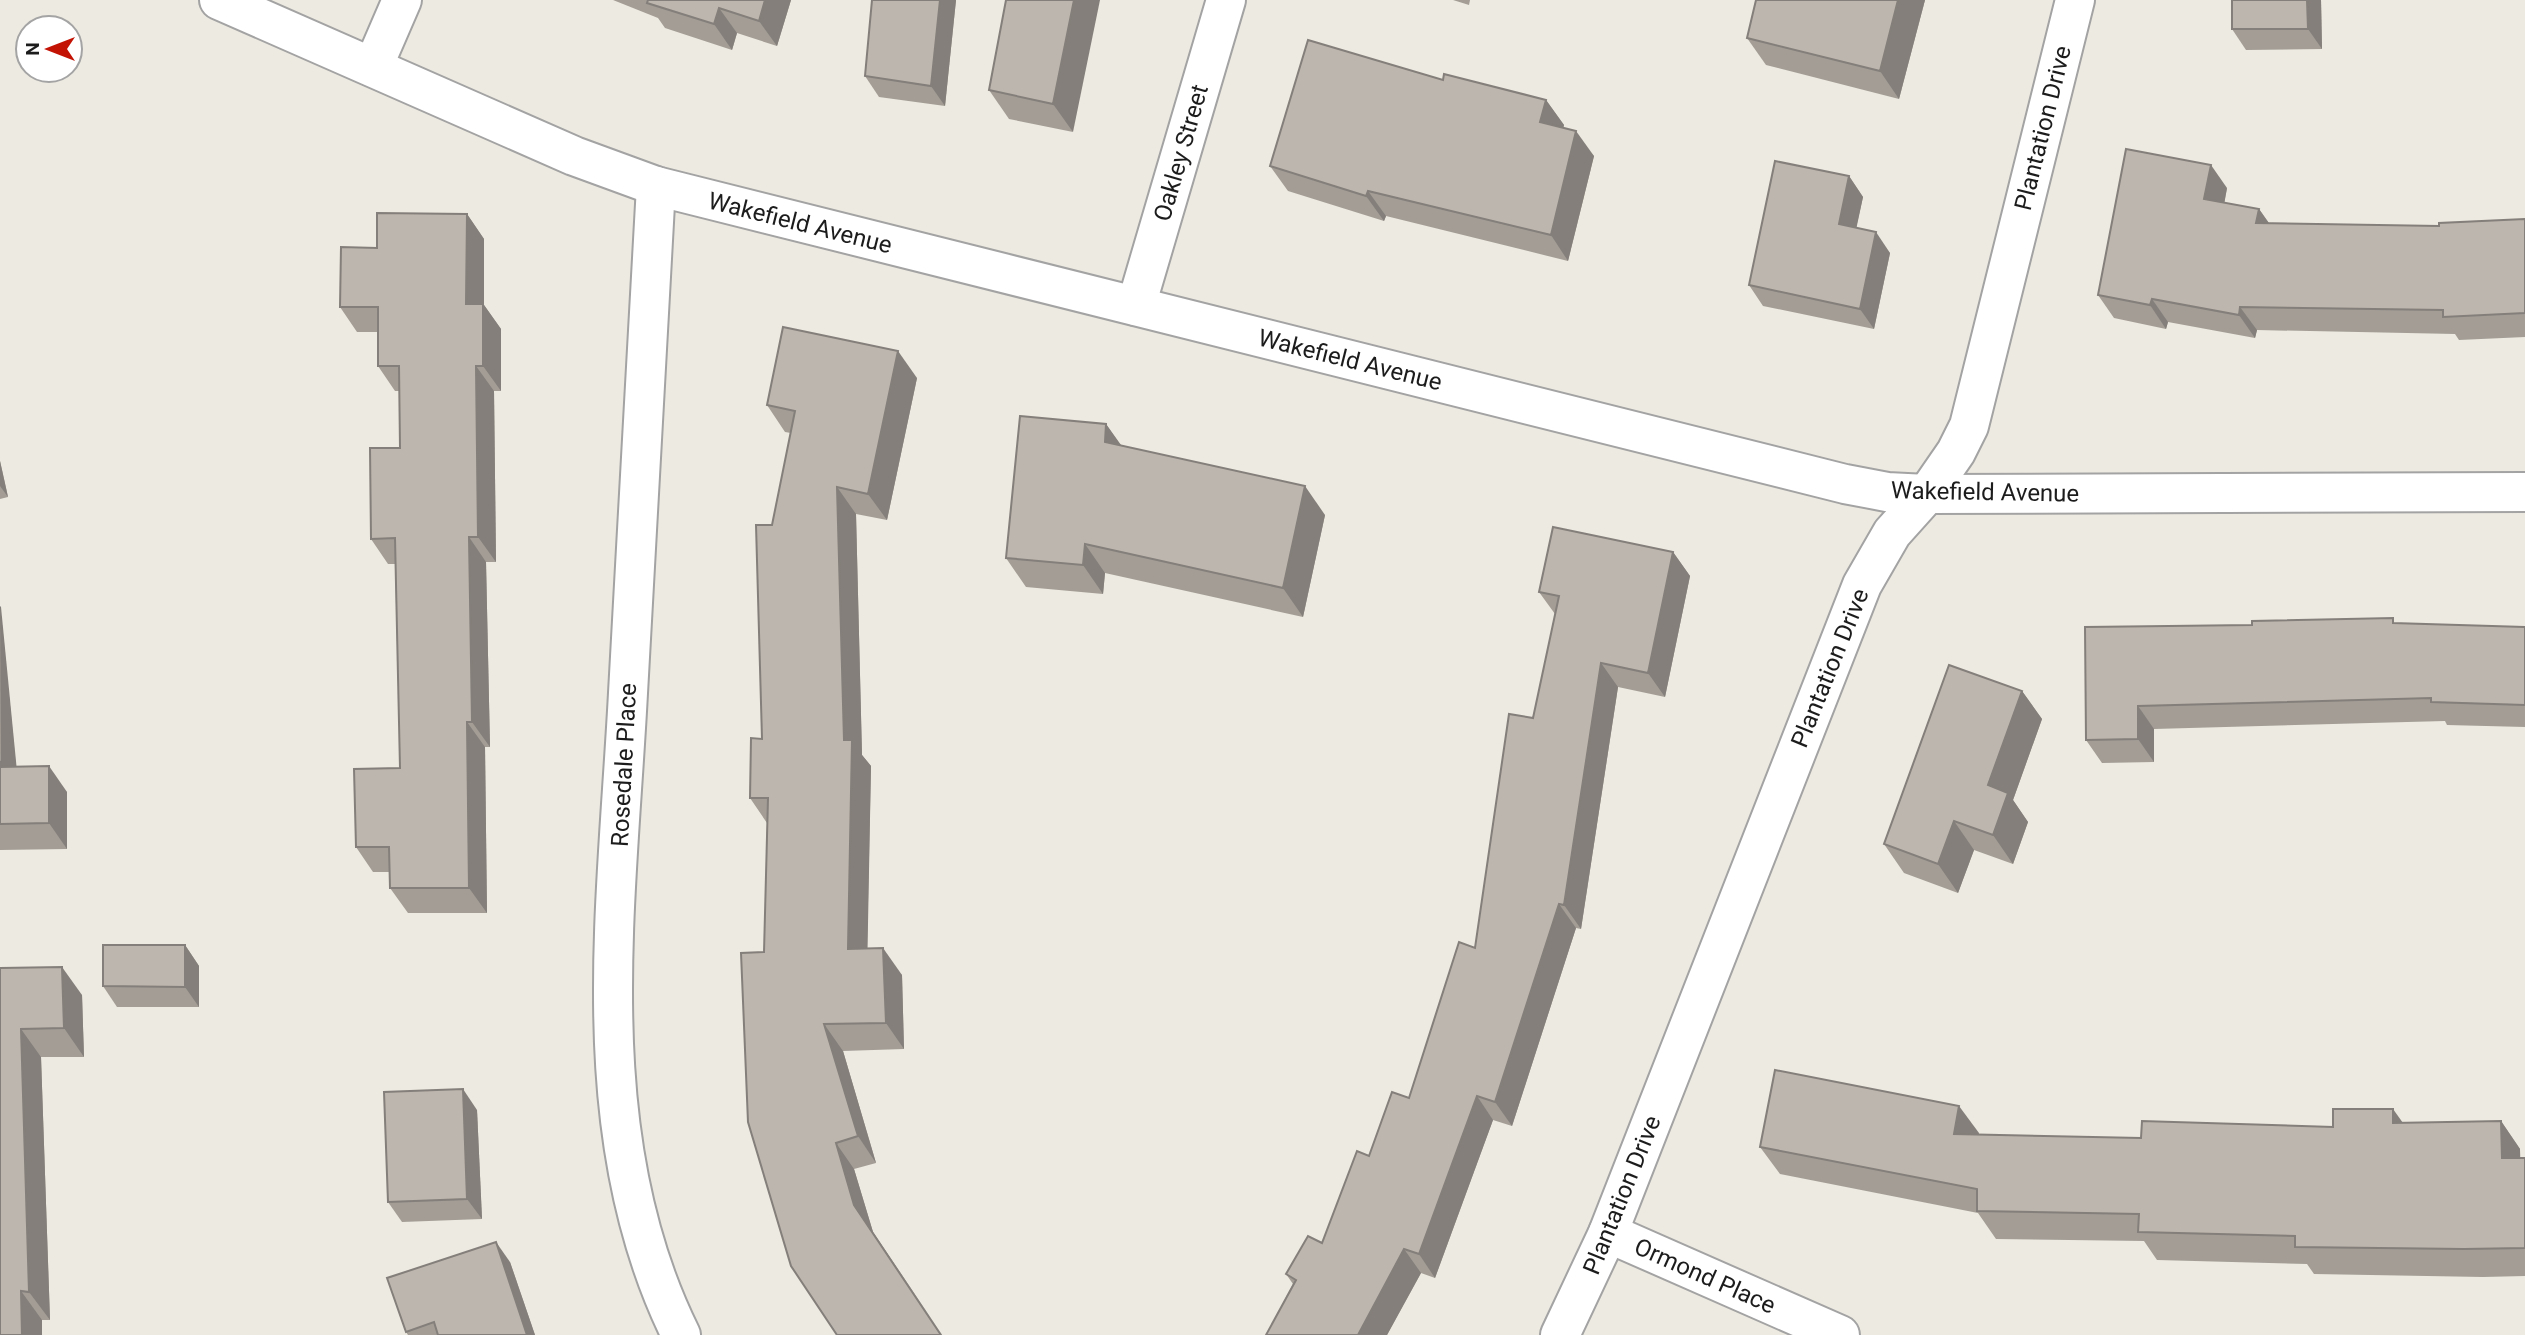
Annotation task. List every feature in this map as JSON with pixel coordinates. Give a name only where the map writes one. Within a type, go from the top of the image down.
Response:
[{"type":"street","name":"Wakefield Avenue","points":[[219,0],[574,156],[656,186],[1845,484],[1887,492],[1927,494],[2525,492]]},
{"type":"street","points":[[373,67],[402,0]]},
{"type":"street","name":"Oakley Street","points":[[1136,306],[1226,0]]},
{"type":"street","name":"Plantation Drive","points":[[1560,1335],[1608,1233],[1861,585],[1892,533],[1927,494],[1956,453],[1969,426],[2075,0]]},
{"type":"street","name":"Rosedale Place","points":[[656,186],[618,880],[615,1089],[625,1163],[646,1245],[681,1335]]},
{"type":"street","name":"Ormond Place","points":[[1608,1233],[1840,1335]]},
{"type":"building","points":[[648,0],[765,0],[759,21],[719,8],[714,24],[647,3]]},
{"type":"building","points":[[872,0],[940,0],[931,86],[865,76]]},
{"type":"building","points":[[1006,0],[1074,0],[1053,104],[989,90]]},
{"type":"building","points":[[1756,0],[1898,0],[1880,71],[1747,38]]},
{"type":"building","points":[[2232,0],[2307,0],[2308,29],[2232,29]]},
{"type":"building","points":[[1308,40],[1443,80],[1444,74],[1546,100],[1540,122],[1576,131],[1551,235],[1368,191],[1366,196],[1270,166]]},
{"type":"building","points":[[2126,149],[2211,165],[2204,199],[2259,209],[2256,223],[2439,226],[2439,223],[2525,219],[2525,313],[2443,317],[2443,310],[2240,307],[2239,315],[2152,299],[2150,305],[2098,295]]},
{"type":"building","points":[[1775,161],[1849,176],[1839,224],[1876,232],[1860,309],[1749,285]]},
{"type":"building","points":[[377,213],[467,214],[466,304],[483,304],[483,366],[476,366],[478,537],[469,537],[472,722],[467,722],[469,888],[390,888],[389,847],[356,847],[354,769],[400,768],[395,538],[371,539],[370,448],[400,448],[399,366],[378,366],[378,307],[340,307],[341,247],[377,248]]},
{"type":"building","points":[[783,327],[898,351],[868,494],[837,487],[844,740],[852,740],[848,949],[883,948],[886,1023],[824,1024],[858,1136],[836,1143],[854,1205],[941,1335],[837,1335],[791,1266],[748,1122],[741,953],[764,952],[768,798],[750,798],[751,738],[762,739],[756,525],[772,525],[795,411],[767,405]]},
{"type":"building","points":[[1020,416],[1106,424],[1105,442],[1305,486],[1283,588],[1085,544],[1083,565],[1006,558]]},
{"type":"building","points":[[1553,527],[1673,552],[1648,673],[1601,663],[1564,905],[1559,904],[1495,1102],[1477,1096],[1419,1254],[1404,1249],[1358,1335],[1266,1335],[1296,1280],[1286,1274],[1308,1236],[1322,1243],[1357,1151],[1369,1156],[1392,1092],[1409,1098],[1459,942],[1475,948],[1509,714],[1533,718],[1559,596],[1539,592]]},
{"type":"building","points":[[2393,618],[2393,623],[2525,627],[2525,705],[2431,702],[2431,698],[2138,706],[2138,739],[2086,740],[2085,627],[2252,625],[2252,621]]},
{"type":"building","points":[[1949,665],[2022,691],[1988,785],[2008,793],[1993,835],[1954,821],[1938,864],[1884,844]]},
{"type":"building","points":[[0,761],[1,767],[49,766],[49,823],[0,824]]},
{"type":"building","points":[[103,945],[185,945],[185,987],[103,986]]},
{"type":"building","points":[[62,967],[64,1028],[21,1029],[29,1292],[21,1291],[22,1335],[0,1335],[0,968]]},
{"type":"building","points":[[1775,1070],[1959,1106],[1954,1134],[2141,1138],[2142,1121],[2333,1127],[2333,1109],[2393,1109],[2393,1123],[2501,1121],[2502,1158],[2525,1158],[2525,1248],[2295,1247],[2295,1236],[2138,1232],[2139,1214],[1977,1211],[1977,1189],[1760,1147]]},
{"type":"building","points":[[463,1089],[467,1199],[388,1202],[384,1092]]},
{"type":"building","points":[[496,1242],[527,1335],[438,1335],[434,1322],[406,1332],[387,1278]]}]
